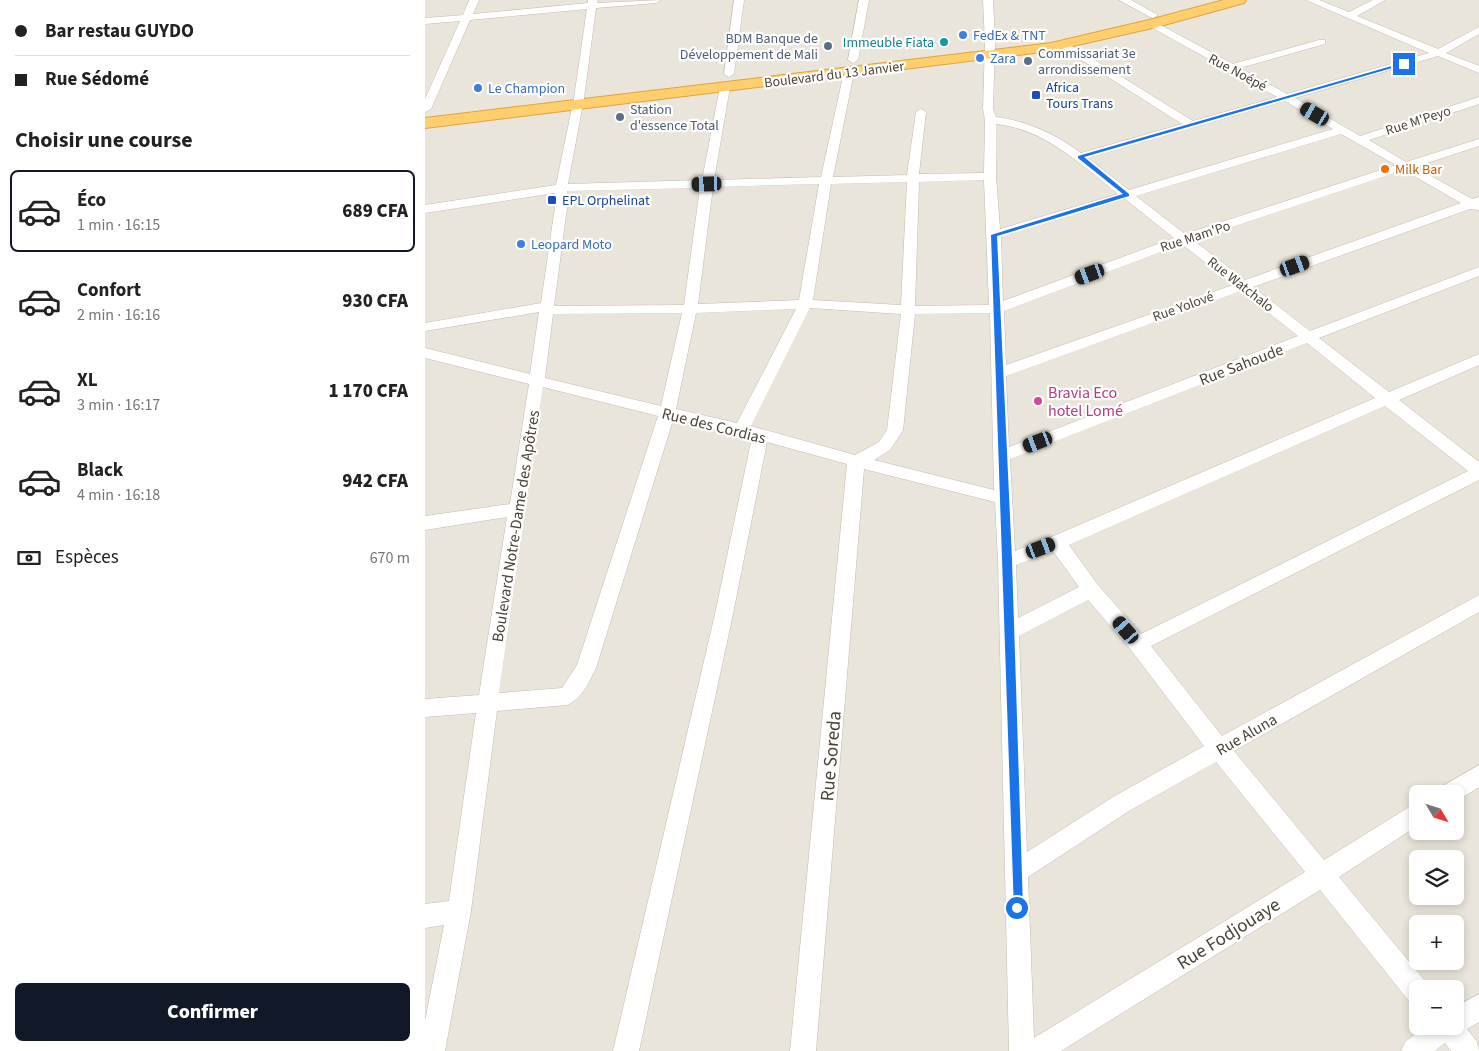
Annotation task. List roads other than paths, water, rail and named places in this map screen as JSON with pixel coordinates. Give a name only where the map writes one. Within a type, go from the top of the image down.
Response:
[{"type":"highway","name":"Boulevard du 13 Janvier","points":[[425,114],[578,98],[990,49],[1153,20],[1194,0]]},
{"type":"highway","name":"Boulevard du 13 Janvier","points":[[990,49],[1064,45],[1153,20],[1239,0]]},
{"type":"street","points":[[425,114],[474,0]]},
{"type":"street","points":[[425,21],[593,2],[656,0]]},
{"type":"street","points":[[425,708],[567,696],[573,690],[586,668],[667,414],[690,309],[707,184],[727,80],[739,0]]},
{"type":"street","points":[[626,1051],[724,614],[751,432],[805,304],[826,180],[864,0]]},
{"type":"street","points":[[988,0],[990,49],[989,109],[991,120],[990,176],[1007,560],[1022,1051]]},
{"type":"street","name":"Rue Noépé","points":[[1124,0],[1230,68],[1287,98],[1405,167],[1476,204]]},
{"type":"street","points":[[1311,0],[1479,70]]},
{"type":"street","points":[[1349,16],[1381,0]]},
{"type":"street","name":"Boulevard Notre-Dame des Apôtres","points":[[432,1051],[459,911],[488,702],[537,379],[562,200],[561,188],[593,2]]},
{"type":"street","points":[[1080,157],[1439,54],[1479,30]]},
{"type":"street","points":[[1230,68],[1323,42]]},
{"type":"street","points":[[1064,45],[1192,125]]},
{"type":"street","name":"Rue M'Peyo","points":[[1358,140],[1479,100]]},
{"type":"street","points":[[856,461],[876,453],[893,435],[895,430],[908,310],[913,178],[921,112]]},
{"type":"street","name":"Rue Watchalo","points":[[991,120],[1003,121],[1039,132],[1051,137],[1080,157],[1479,472]]},
{"type":"street","points":[[994,235],[1342,130]]},
{"type":"street","name":"Rue Mam'Po","points":[[425,327],[547,308],[690,309],[805,304],[908,310],[996,309],[1183,239],[1479,142]]},
{"type":"street","points":[[425,208],[561,188],[990,176]]},
{"type":"street","name":"Rue Yolové","points":[[1000,373],[1242,285],[1476,204]]},
{"type":"street","name":"Rue Sahoude","points":[[1002,456],[1311,338],[1445,282],[1479,271]]},
{"type":"street","name":"Rue des Cordias","points":[[425,352],[537,379],[667,414],[751,432],[1003,498]]},
{"type":"street","points":[[1007,560],[1057,542],[1479,359]]},
{"type":"street","name":"Rue Soreda","points":[[803,1051],[856,461]]},
{"type":"street","points":[[1138,644],[1479,472]]},
{"type":"street","points":[[425,523],[517,509]]},
{"type":"street","points":[[1057,542],[1091,590],[1138,644],[1219,749],[1409,981]]},
{"type":"street","points":[[1008,632],[1091,590]]},
{"type":"street","name":"Rue Aluna","points":[[1016,872],[1121,804],[1479,603]]},
{"type":"street","points":[[1463,785],[1479,775]]},
{"type":"street","name":"Rue Fodjouaye","points":[[1037,1051],[1409,819]]},
{"type":"street","points":[[425,916],[459,911]]},
{"type":"street","points":[[1464,1016],[1479,1007]]},
{"type":"street","points":[[1414,1051],[1435,1035]]},
{"type":"street","points":[[1454,1035],[1467,1051]]},
{"type":"place","name":"FedEx & TNT","points":[[963,35]]},
{"type":"place","name":"Immeuble Fiata","points":[[944,42]]},
{"type":"place","name":"BDM Banque de Développement de Mali","points":[[828,46]]},
{"type":"place","name":"Zara","points":[[980,58]]},
{"type":"place","name":"Commissariat 3e arrondissement","points":[[1028,61]]},
{"type":"place","name":"Le Champion","points":[[478,88]]},
{"type":"place","name":"Africa Tours Trans","points":[[1036,95]]},
{"type":"place","name":"Station d'essence Total","points":[[620,117]]},
{"type":"place","name":"Milk Bar","points":[[1385,169]]},
{"type":"place","name":"EPL Orphelinat","points":[[552,200]]},
{"type":"place","name":"Leopard Moto","points":[[521,244]]},
{"type":"place","name":"Bravia Eco hotel Lomé","points":[[1038,401]]}]
